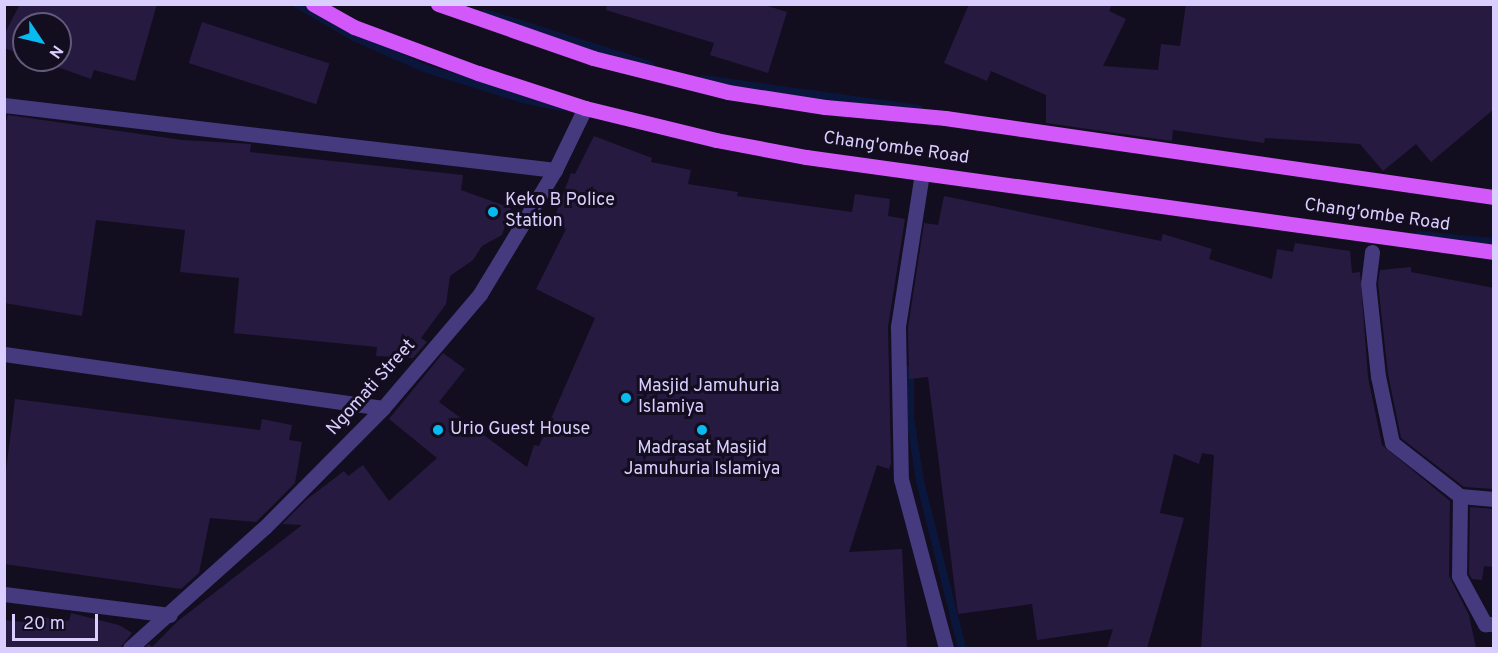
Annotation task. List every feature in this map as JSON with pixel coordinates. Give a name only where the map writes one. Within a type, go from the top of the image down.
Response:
[{"type":"main road","name":"Chang'ombe Road","points":[[312,4],[388,39],[585,108],[750,146],[922,173],[1494,252]]},
{"type":"main road","name":"Chang'ombe Road","points":[[438,4],[593,58],[728,92],[825,107],[945,118],[1494,197]]},
{"type":"street","points":[[4,105],[555,170]]},
{"type":"street","name":"Ngomati Street","points":[[130,648],[170,615],[383,408],[480,294],[555,170],[585,108]]},
{"type":"street","points":[[922,173],[898,327],[902,478],[946,648]]},
{"type":"street","points":[[1372,252],[1368,283],[1378,376],[1392,443],[1460,496],[1494,499]]},
{"type":"street","points":[[4,354],[383,408]]},
{"type":"street","points":[[1460,496],[1459,576],[1485,624],[1494,624]]},
{"type":"street","points":[[4,594],[170,615]]},
{"type":"building","points":[[20,4],[157,4],[135,81],[94,70],[91,79],[71,72],[72,12],[16,12]]},
{"type":"building","points":[[607,4],[761,4],[787,12],[768,73],[710,55],[714,43],[606,10]]},
{"type":"building","points":[[969,4],[1112,4],[1109,11],[1126,19],[1103,66],[1158,70],[1161,44],[1180,46],[1186,4],[1494,4],[1494,109],[1431,162],[1416,144],[1383,171],[1360,144],[1265,138],[1264,143],[1173,130],[1172,141],[1046,123],[1046,95],[991,71],[987,81],[944,63]]},
{"type":"building","points":[[12,20],[12,51],[4,48],[4,35]]},
{"type":"building","points":[[202,22],[329,63],[316,104],[189,63]]},
{"type":"building","points":[[8,115],[182,140],[251,144],[250,152],[463,175],[461,190],[511,208],[502,235],[482,246],[473,260],[450,276],[446,304],[421,338],[427,342],[413,358],[376,356],[377,347],[234,333],[239,278],[180,272],[185,230],[96,220],[82,316],[4,303],[4,128]]},
{"type":"building","points":[[594,136],[652,158],[651,162],[691,170],[688,184],[738,192],[737,196],[852,212],[855,194],[890,199],[888,216],[905,219],[888,327],[891,463],[889,469],[877,465],[849,552],[902,549],[907,648],[144,648],[149,644],[152,647],[178,621],[302,525],[282,524],[306,500],[344,471],[348,476],[363,465],[389,501],[437,458],[389,419],[443,353],[465,369],[439,402],[527,467],[534,445],[539,446],[595,318],[536,289],[566,229],[552,224],[571,173],[575,174]]},
{"type":"building","points":[[944,196],[1161,241],[1163,234],[1212,249],[1209,259],[1272,279],[1277,249],[1293,252],[1295,243],[1350,251],[1352,273],[1360,272],[1368,377],[1382,445],[1450,501],[1449,576],[1469,615],[1476,648],[1201,648],[1214,455],[1202,453],[1199,464],[1174,454],[1160,513],[1184,518],[1147,648],[1107,648],[1113,629],[1037,640],[1032,604],[958,614],[928,377],[909,379],[908,328],[924,223],[938,225]]},
{"type":"building","points":[[1411,267],[1411,272],[1494,288],[1494,489],[1464,487],[1401,438],[1388,374],[1378,283],[1380,270]]},
{"type":"building","points":[[15,399],[260,430],[262,419],[292,425],[289,440],[302,442],[295,483],[256,522],[210,518],[199,573],[181,589],[4,564],[4,486]]},
{"type":"building","points":[[1470,507],[1494,509],[1494,567],[1484,566],[1482,580],[1472,579],[1469,574]]},
{"type":"building","points":[[71,613],[119,625],[132,633],[120,648],[4,648],[4,620],[42,624],[44,617],[69,621]]},
{"type":"waterway","points":[[297,4],[354,37],[424,68],[523,99],[561,107]]},
{"type":"waterway","points":[[485,13],[650,65]]},
{"type":"waterway","points":[[703,79],[919,109]]},
{"type":"waterway","points":[[1419,235],[1494,242]]},
{"type":"waterway","points":[[910,369],[910,417],[920,481],[962,648]]},
{"type":"place","name":"Keko B Police Station","points":[[493,212]]},
{"type":"place","name":"Masjid Jamuhuria Islamiya","points":[[626,398]]},
{"type":"place","name":"Urio Guest House","points":[[438,430]]},
{"type":"place","name":"Madrasat Masjid Jamuhuria Islamiya","points":[[702,430]]}]
